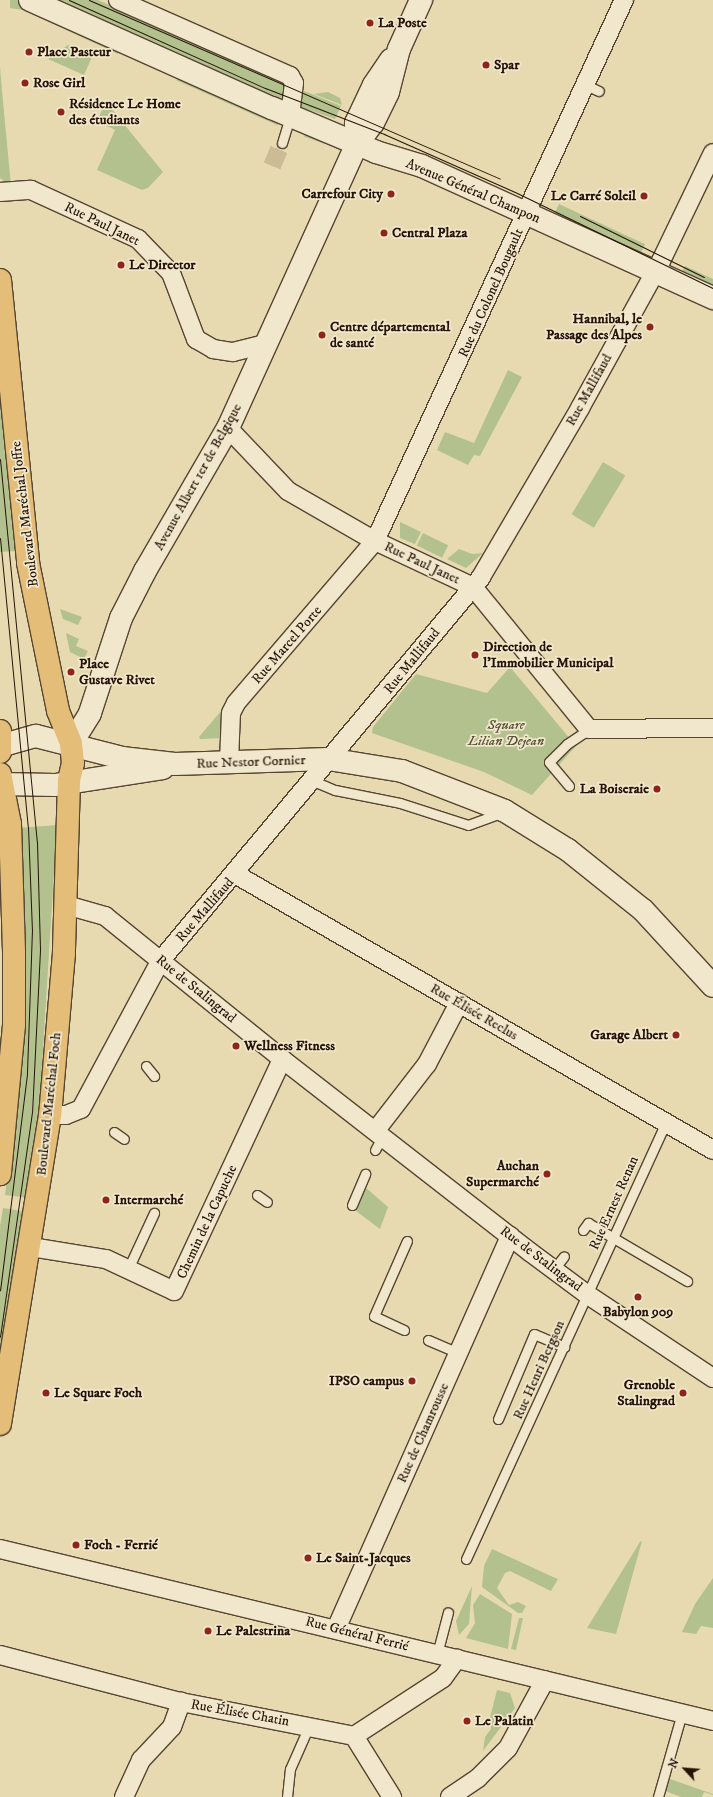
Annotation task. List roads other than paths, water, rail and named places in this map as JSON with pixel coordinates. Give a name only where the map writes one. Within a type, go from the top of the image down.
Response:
[{"type":"main road","name":"Avenue Général Champon","points":[[30,0],[290,116],[357,144],[422,166],[713,298]]},
{"type":"main road","name":"Avenue Albert 1er de Belgique","points":[[71,744],[90,713],[121,618],[141,577],[228,428],[357,144],[371,129],[388,92],[399,49],[422,0]]},
{"type":"main road","name":"Boulevard Maréchal Joffre","points":[[0,280],[28,563],[58,711],[71,744]]},
{"type":"main road","points":[[0,744],[36,736],[71,744],[73,763],[69,781],[55,785],[1,781],[10,824],[14,953],[14,1025],[0,1171]]},
{"type":"main road","name":"Rue Nestor Cornier","points":[[71,744],[122,758],[176,764],[328,759],[402,771],[505,812],[568,850],[626,894],[713,986]]},
{"type":"main road","name":"Rue Nestor Cornier","points":[[69,781],[135,775],[176,764]]},
{"type":"main road","name":"Boulevard Maréchal Foch","points":[[0,1424],[31,1247],[50,1115],[66,905],[69,781]]},
{"type":"street","points":[[118,0],[290,76],[294,83],[290,116]]},
{"type":"street","name":"Rue du Colonel Bougault","points":[[375,541],[527,214],[593,88],[624,0]]},
{"type":"street","name":"Rue Mallifaud","points":[[50,1115],[85,1113],[119,1049],[161,960],[235,874],[328,759],[473,587],[580,408],[654,271],[713,153]]},
{"type":"street","name":"Rue Paul Janet","points":[[0,192],[31,190],[138,239],[171,273],[196,339],[213,349],[233,352],[266,344]]},
{"type":"street","name":"Rue Paul Janet","points":[[228,428],[288,491],[375,541],[473,587],[589,730]]},
{"type":"street","name":"Rue Marcel Porte","points":[[229,762],[231,713],[236,704],[375,541]]},
{"type":"street","points":[[589,730],[713,728]]},
{"type":"street","name":"Rue Élisée Reclus","points":[[235,874],[713,1150]]},
{"type":"street","name":"Rue de Stalingrad","points":[[66,905],[105,916],[161,960],[378,1139],[510,1236],[559,1263],[588,1295],[713,1378]]},
{"type":"street","points":[[378,1139],[426,1064],[459,1003]]},
{"type":"street","name":"Chemin de la Capuche","points":[[31,1247],[106,1259],[174,1291],[233,1177],[282,1059]]},
{"type":"street","name":"Rue de Chamrousse","points":[[336,1629],[510,1236]]},
{"type":"street","name":"Rue Général Ferrié","points":[[0,1549],[713,1721]]},
{"type":"street","name":"Rue Élisée Chatin","points":[[0,1655],[181,1702],[354,1736]]},
{"type":"street","points":[[392,1797],[354,1736],[443,1678],[457,1659]]},
{"type":"street","points":[[450,1797],[478,1778],[508,1748],[545,1680]]},
{"type":"street","points":[[124,1797],[141,1760],[172,1727],[181,1702]]},
{"type":"lane","points":[[282,143],[290,116]]},
{"type":"lane","points":[[569,786],[549,762],[567,744],[589,730]]},
{"type":"lane","points":[[312,780],[335,790],[400,803],[468,825],[505,812]]},
{"type":"lane","points":[[146,1066],[154,1076]]},
{"type":"lane","name":"Rue Ernest Renan","points":[[588,1295],[666,1122]]},
{"type":"lane","points":[[114,1132],[124,1139]]},
{"type":"lane","points":[[352,1205],[365,1174]]},
{"type":"lane","points":[[257,1195],[267,1202]]},
{"type":"lane","points":[[128,1269],[154,1213]]},
{"type":"lane","points":[[583,1230],[588,1223],[613,1240],[634,1247],[687,1281]]},
{"type":"lane","points":[[404,1330],[374,1316],[407,1241]]},
{"type":"lane","name":"Rue Henri Bergson","points":[[466,1559],[508,1465],[515,1456],[588,1295]]},
{"type":"lane","points":[[498,1419],[534,1334],[564,1347]]},
{"type":"lane","points":[[428,1340],[458,1353]]},
{"type":"lane","points":[[437,1654],[448,1612]]},
{"type":"lane","points":[[658,1797],[682,1713]]},
{"type":"lane","points":[[287,1797],[290,1769],[309,1726]]},
{"type":"tunnel","points":[[272,166],[282,143]]},
{"type":"tram line","points":[[69,0],[265,88],[384,134],[517,193],[713,288]]},
{"type":"tram line","points":[[89,0],[500,179]]},
{"type":"tram line","points":[[580,216],[704,277]]},
{"type":"tram line","points":[[0,459],[37,842],[40,950],[32,1112],[0,1337]]},
{"type":"tram line","points":[[0,538],[28,827],[32,929],[27,1074],[0,1290]]},
{"type":"place","name":"La Poste","points":[[370,23]]},
{"type":"place","name":"Place Pasteur","points":[[29,52]]},
{"type":"place","name":"Spar","points":[[486,65]]},
{"type":"place","name":"Rose Girl","points":[[25,83]]},
{"type":"place","name":"Résidence Le Home des étudiants","points":[[61,112]]},
{"type":"place","name":"Carrefour City","points":[[391,194]]},
{"type":"place","name":"Le Carré Soleil","points":[[644,196]]},
{"type":"place","name":"Central Plaza","points":[[384,233]]},
{"type":"place","name":"Le Director","points":[[121,265]]},
{"type":"place","name":"Hannibal, le Passage des Alpes","points":[[650,327]]},
{"type":"place","name":"Centre départemental de santé","points":[[322,335]]},
{"type":"place","name":"Direction de l’Immobilier Municipal","points":[[475,655]]},
{"type":"place","name":"Place Gustave Rivet","points":[[71,672]]},
{"type":"place","name":"La Boiseraie","points":[[657,789]]},
{"type":"place","name":"Garage Albert","points":[[676,1035]]},
{"type":"place","name":"Wellness Fitness","points":[[236,1046]]},
{"type":"place","name":"Auchan Supermarché","points":[[547,1174]]},
{"type":"place","name":"Intermarché","points":[[106,1200]]},
{"type":"place","name":"Babylon 909","points":[[638,1297]]},
{"type":"place","name":"IPSO campus","points":[[412,1381]]},
{"type":"place","name":"Le Square Foch","points":[[46,1393]]},
{"type":"place","name":"Grenoble Stalingrad","points":[[683,1393]]},
{"type":"place","name":"Foch - Ferrié","points":[[76,1545]]},
{"type":"place","name":"Le Saint-Jacques","points":[[308,1558]]},
{"type":"place","name":"Le Palestrina","points":[[208,1631]]},
{"type":"place","name":"Le Palatin","points":[[467,1721]]},
{"type":"park label","name":"Square Lilian Dejean","points":[[506,734]]}]
